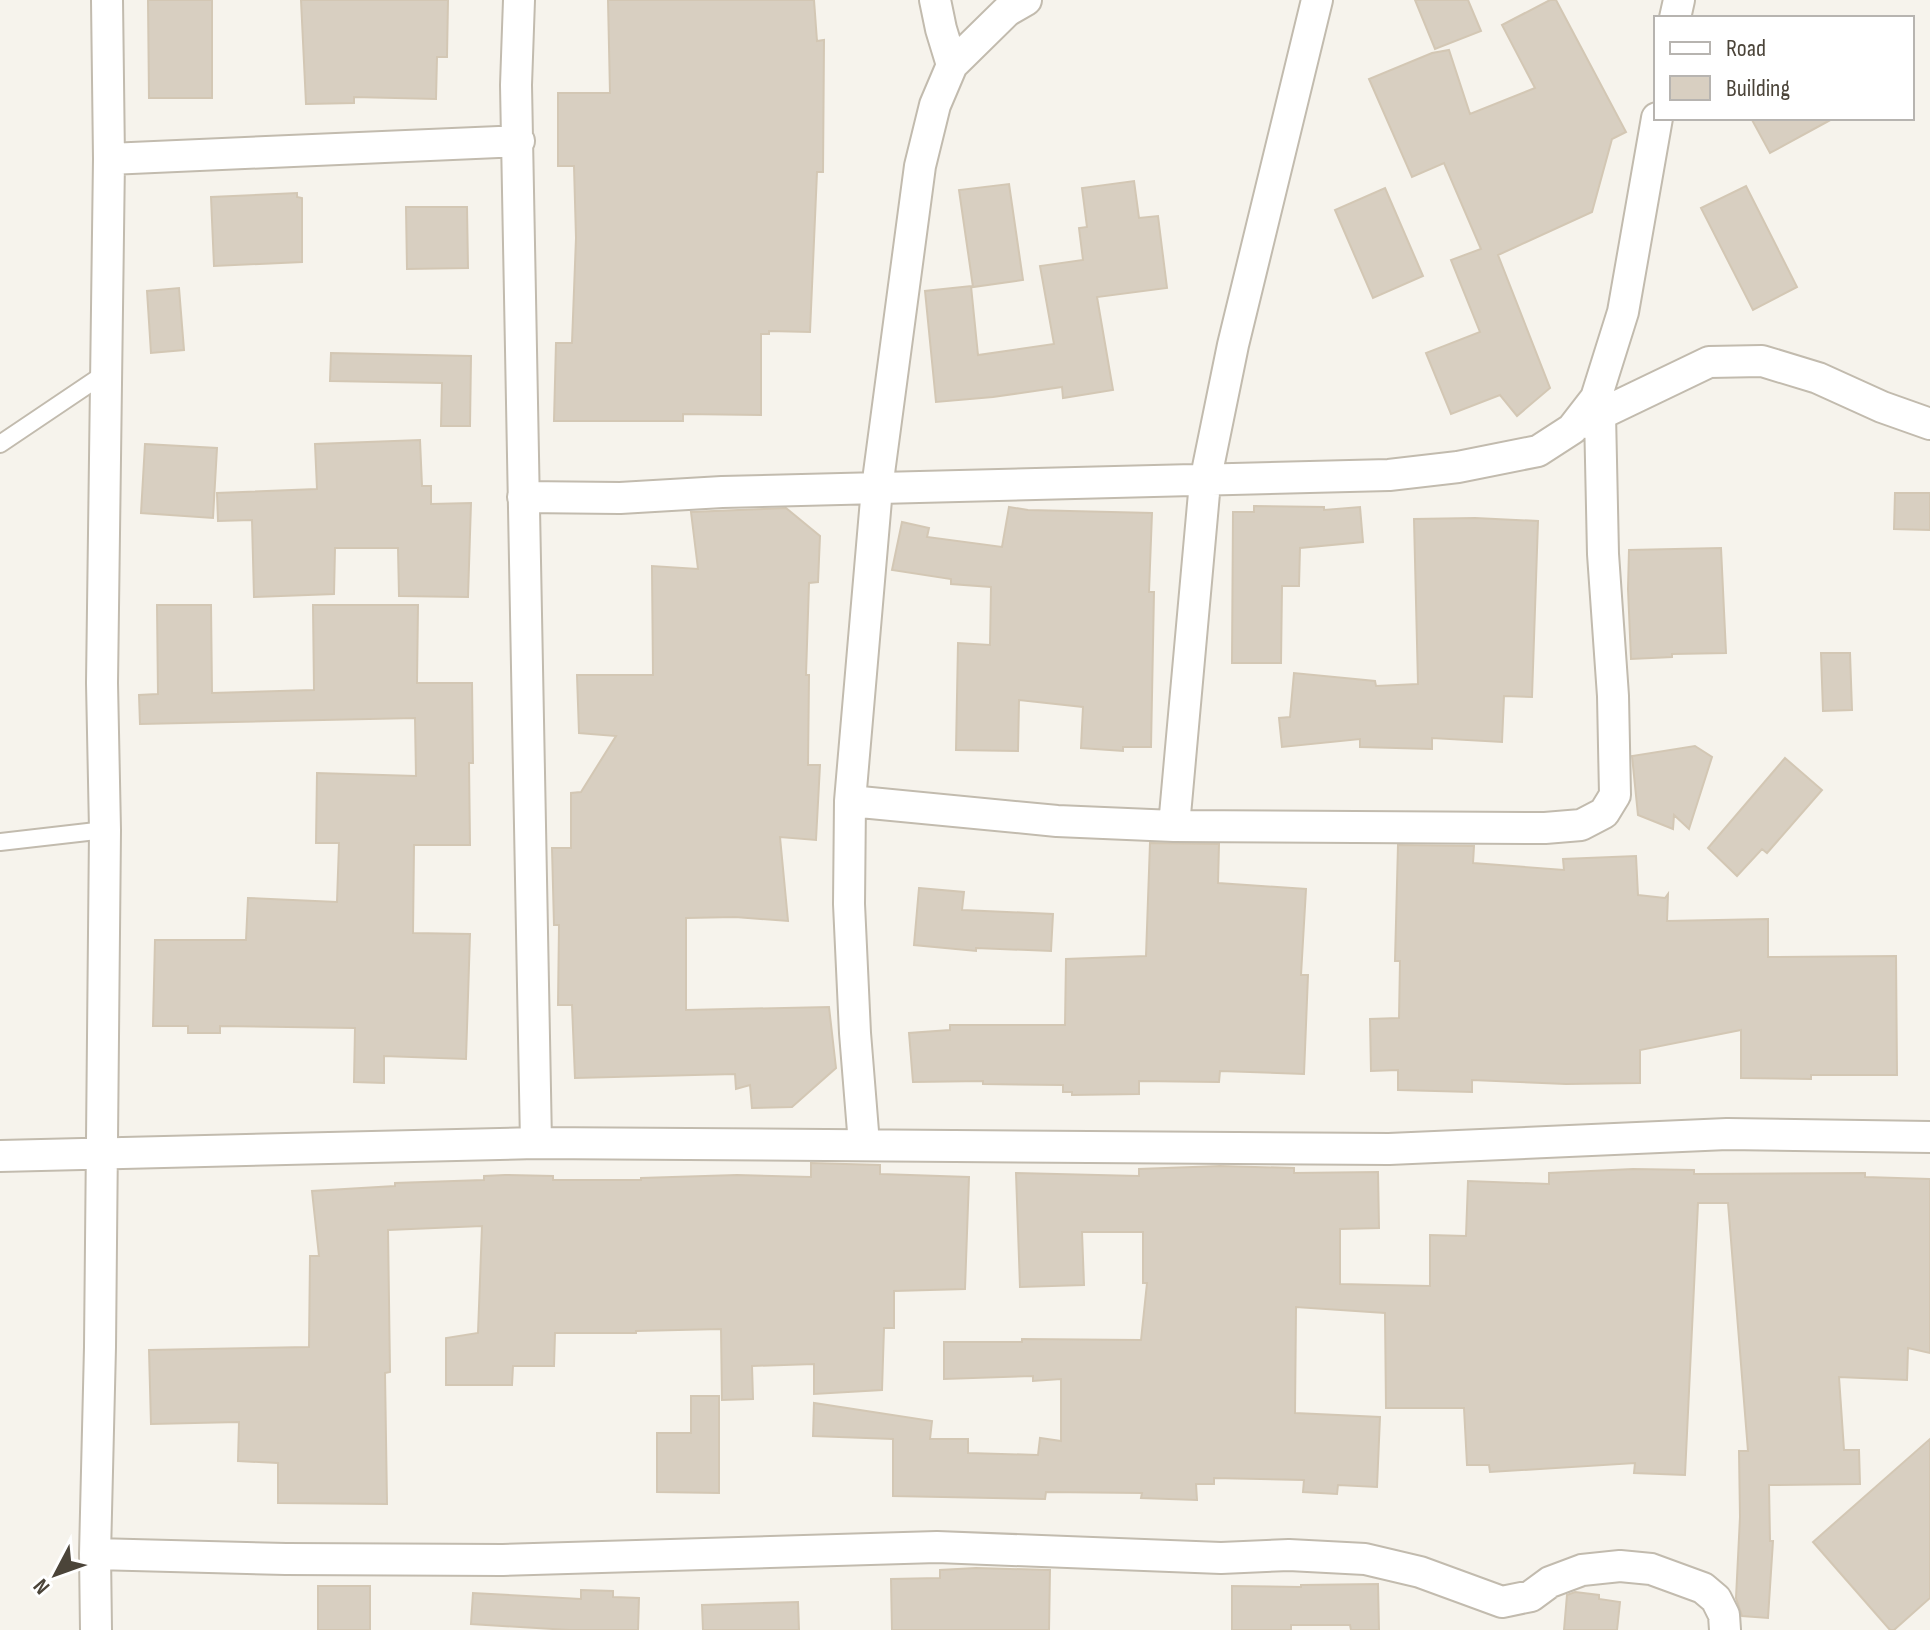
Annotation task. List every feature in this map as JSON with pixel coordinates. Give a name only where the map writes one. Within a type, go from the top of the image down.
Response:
[{"type":"street","points":[[96,1630],[105,830],[102,683],[109,159],[107,0]]},
{"type":"street","points":[[519,0],[516,85],[536,1143]]},
{"type":"street","points":[[935,0],[952,65]]},
{"type":"street","points":[[864,1144],[849,904],[850,801],[877,488],[920,166],[935,105],[952,65],[1007,11],[1026,0]]},
{"type":"street","points":[[1174,826],[1205,482],[1233,345],[1317,0]]},
{"type":"street","points":[[1572,429],[1596,398],[1623,312],[1657,120]]},
{"type":"street","points":[[109,159],[519,141]]},
{"type":"street","points":[[523,497],[620,498],[1389,475],[1458,467],[1538,451],[1600,414],[1709,362],[1762,361],[1818,378],[1882,407],[1930,424]]},
{"type":"street","points":[[850,801],[1057,821],[1174,826],[1545,828],[1581,825],[1604,813],[1615,795],[1613,696],[1603,554],[1600,414]]},
{"type":"street","points":[[0,1156],[536,1143],[1389,1149],[1727,1134],[1930,1137]]},
{"type":"street","points":[[95,1554],[503,1560],[937,1547],[1221,1558],[1289,1555],[1365,1559],[1420,1572],[1502,1602],[1531,1596],[1550,1582],[1582,1570],[1620,1566],[1651,1569],[1703,1588],[1716,1599],[1724,1615],[1725,1630]]},
{"type":"lane","points":[[0,444],[104,374]]},
{"type":"lane","points":[[0,842],[105,830]]},
{"type":"building","points":[[148,0],[212,0],[212,98],[149,98]]},
{"type":"building","points":[[301,0],[448,0],[447,57],[437,57],[436,99],[354,97],[354,103],[306,104]]},
{"type":"building","points":[[608,0],[814,0],[817,41],[824,40],[823,172],[817,172],[810,332],[769,331],[769,334],[761,334],[761,415],[683,414],[683,421],[554,421],[556,343],[572,343],[576,238],[574,166],[558,166],[558,93],[610,93]]},
{"type":"building","points":[[1415,0],[1468,0],[1481,31],[1435,49]]},
{"type":"building","points":[[1550,0],[1556,0],[1626,132],[1612,139],[1592,212],[1498,255],[1550,388],[1517,416],[1500,395],[1451,414],[1426,353],[1480,332],[1451,260],[1481,249],[1444,163],[1412,177],[1369,79],[1432,53],[1449,50],[1470,114],[1535,88],[1502,25]]},
{"type":"building","points":[[1752,120],[1830,120],[1770,153]]},
{"type":"building","points":[[1134,181],[1139,218],[1158,216],[1167,288],[1097,297],[1113,390],[1063,398],[1062,387],[936,402],[925,291],[971,286],[978,355],[1054,344],[1040,266],[1083,260],[1079,228],[1087,227],[1082,188]]},
{"type":"building","points":[[1009,184],[1023,280],[973,287],[959,190]]},
{"type":"building","points":[[1746,186],[1797,287],[1753,310],[1701,208]]},
{"type":"building","points":[[1385,188],[1423,276],[1373,298],[1335,210]]},
{"type":"building","points":[[297,193],[297,197],[302,198],[302,262],[214,266],[211,197]]},
{"type":"building","points":[[406,207],[467,207],[468,268],[407,269]]},
{"type":"building","points":[[179,288],[184,350],[151,353],[147,291]]},
{"type":"building","points":[[331,353],[471,356],[470,426],[441,426],[442,383],[330,381]]},
{"type":"building","points":[[420,440],[422,486],[431,486],[431,504],[471,503],[468,597],[399,596],[398,548],[335,548],[334,594],[254,597],[252,520],[218,521],[217,493],[317,489],[315,444]]},
{"type":"building","points":[[145,444],[217,448],[213,518],[141,513]]},
{"type":"building","points":[[1895,493],[1930,493],[1930,530],[1894,529]]},
{"type":"building","points":[[1254,506],[1324,507],[1324,510],[1360,507],[1363,542],[1300,548],[1299,586],[1282,586],[1281,663],[1232,663],[1233,512],[1254,512]]},
{"type":"building","points":[[1009,507],[1152,513],[1149,592],[1154,592],[1151,747],[1123,747],[1123,751],[1081,748],[1083,707],[1019,700],[1018,751],[956,750],[958,643],[990,645],[991,587],[951,584],[951,579],[892,570],[902,522],[929,528],[927,537],[1002,547]]},
{"type":"building","points":[[786,508],[820,536],[818,582],[809,583],[806,675],[809,675],[808,765],[820,765],[816,840],[780,837],[788,921],[735,917],[686,918],[686,1010],[829,1007],[836,1068],[792,1107],[752,1108],[750,1085],[736,1089],[735,1074],[575,1078],[572,1005],[558,1005],[559,925],[554,925],[552,848],[571,848],[571,793],[581,792],[616,736],[579,733],[577,675],[653,675],[652,566],[698,569],[691,512]]},
{"type":"building","points":[[1414,519],[1538,521],[1532,697],[1504,696],[1502,742],[1432,738],[1432,749],[1360,747],[1360,739],[1282,747],[1279,718],[1290,717],[1294,673],[1375,681],[1376,686],[1418,684]]},
{"type":"building","points":[[1721,548],[1726,653],[1672,654],[1672,657],[1631,659],[1629,550]]},
{"type":"building","points":[[157,605],[211,605],[212,693],[314,690],[313,605],[418,605],[417,683],[472,683],[470,845],[414,845],[413,933],[470,934],[466,1059],[384,1056],[384,1083],[354,1082],[355,1028],[220,1026],[220,1033],[188,1033],[188,1026],[153,1026],[155,940],[246,940],[248,898],[337,902],[339,843],[316,843],[317,773],[416,776],[415,718],[140,724],[139,695],[158,694]]},
{"type":"building","points":[[1821,653],[1850,653],[1852,710],[1823,711]]},
{"type":"building","points":[[1695,746],[1712,757],[1689,829],[1674,815],[1673,829],[1638,815],[1632,756]]},
{"type":"building","points":[[1785,758],[1822,790],[1767,853],[1762,849],[1737,876],[1708,848]]},
{"type":"building","points":[[1150,843],[1219,844],[1218,883],[1306,889],[1301,975],[1308,975],[1304,1074],[1220,1071],[1219,1082],[1139,1081],[1139,1094],[1072,1095],[1072,1092],[1063,1092],[1063,1085],[913,1082],[909,1033],[950,1030],[950,1025],[1065,1025],[1066,959],[1146,956]]},
{"type":"building","points":[[1398,845],[1474,846],[1473,863],[1564,870],[1563,859],[1636,856],[1638,895],[1665,898],[1668,894],[1667,921],[1768,919],[1768,957],[1896,956],[1897,1075],[1741,1078],[1741,1030],[1640,1050],[1640,1083],[1472,1080],[1472,1092],[1398,1090],[1398,1070],[1371,1071],[1370,1019],[1399,1018],[1400,961],[1395,961]]},
{"type":"building","points":[[919,888],[964,892],[962,910],[1053,914],[1051,951],[976,948],[976,951],[914,945]]},
{"type":"building","points":[[811,1163],[880,1165],[880,1174],[969,1177],[965,1289],[894,1291],[894,1328],[884,1328],[882,1390],[814,1394],[814,1364],[752,1366],[753,1399],[722,1400],[721,1329],[555,1333],[554,1366],[513,1366],[512,1385],[446,1385],[446,1338],[478,1333],[482,1226],[388,1230],[390,1372],[385,1373],[387,1504],[278,1503],[278,1463],[238,1461],[239,1422],[151,1424],[149,1350],[309,1347],[310,1256],[319,1256],[312,1191],[395,1186],[395,1183],[484,1180],[484,1176],[505,1175],[553,1176],[553,1180],[737,1175],[811,1177]]},
{"type":"building","points":[[1220,1166],[1294,1168],[1294,1173],[1378,1172],[1379,1228],[1340,1229],[1340,1284],[1430,1286],[1430,1235],[1466,1236],[1468,1181],[1549,1184],[1549,1173],[1633,1169],[1694,1170],[1694,1174],[1865,1173],[1865,1177],[1930,1179],[1930,1353],[1908,1348],[1907,1380],[1839,1377],[1844,1450],[1859,1450],[1860,1484],[1769,1485],[1770,1541],[1773,1541],[1768,1618],[1742,1616],[1736,1598],[1739,1451],[1748,1451],[1728,1203],[1698,1203],[1685,1475],[1634,1473],[1635,1463],[1490,1472],[1489,1465],[1467,1465],[1464,1408],[1386,1408],[1385,1313],[1296,1307],[1295,1413],[1380,1417],[1377,1487],[1338,1485],[1337,1494],[1303,1492],[1304,1480],[1214,1478],[1214,1484],[1196,1484],[1197,1500],[1141,1498],[1142,1493],[1046,1492],[1045,1499],[893,1496],[893,1439],[813,1436],[814,1403],[932,1421],[930,1439],[968,1439],[968,1453],[1038,1455],[1040,1438],[1061,1441],[1061,1379],[1033,1381],[1033,1376],[944,1379],[944,1342],[1141,1340],[1147,1283],[1143,1283],[1143,1232],[1082,1232],[1084,1285],[1020,1287],[1016,1173],[1139,1176],[1139,1169]]},
{"type":"building","points":[[691,1396],[719,1396],[719,1493],[657,1492],[657,1433],[691,1433]]},
{"type":"building","points":[[1930,1439],[1930,1598],[1894,1630],[1890,1630],[1813,1542]]},
{"type":"building","points":[[940,1570],[1050,1570],[1049,1630],[892,1630],[891,1579],[940,1578]]},
{"type":"building","points":[[1378,1584],[1379,1630],[1351,1630],[1350,1625],[1291,1625],[1291,1630],[1232,1630],[1232,1586]]},
{"type":"building","points":[[318,1586],[370,1586],[370,1630],[318,1630]]},
{"type":"building","points":[[581,1590],[613,1591],[613,1597],[639,1598],[638,1630],[569,1630],[471,1624],[473,1593],[581,1599]]},
{"type":"building","points":[[1575,1592],[1620,1602],[1617,1630],[1564,1630],[1567,1595]]},
{"type":"building","points":[[798,1602],[799,1630],[703,1630],[702,1605]]}]
